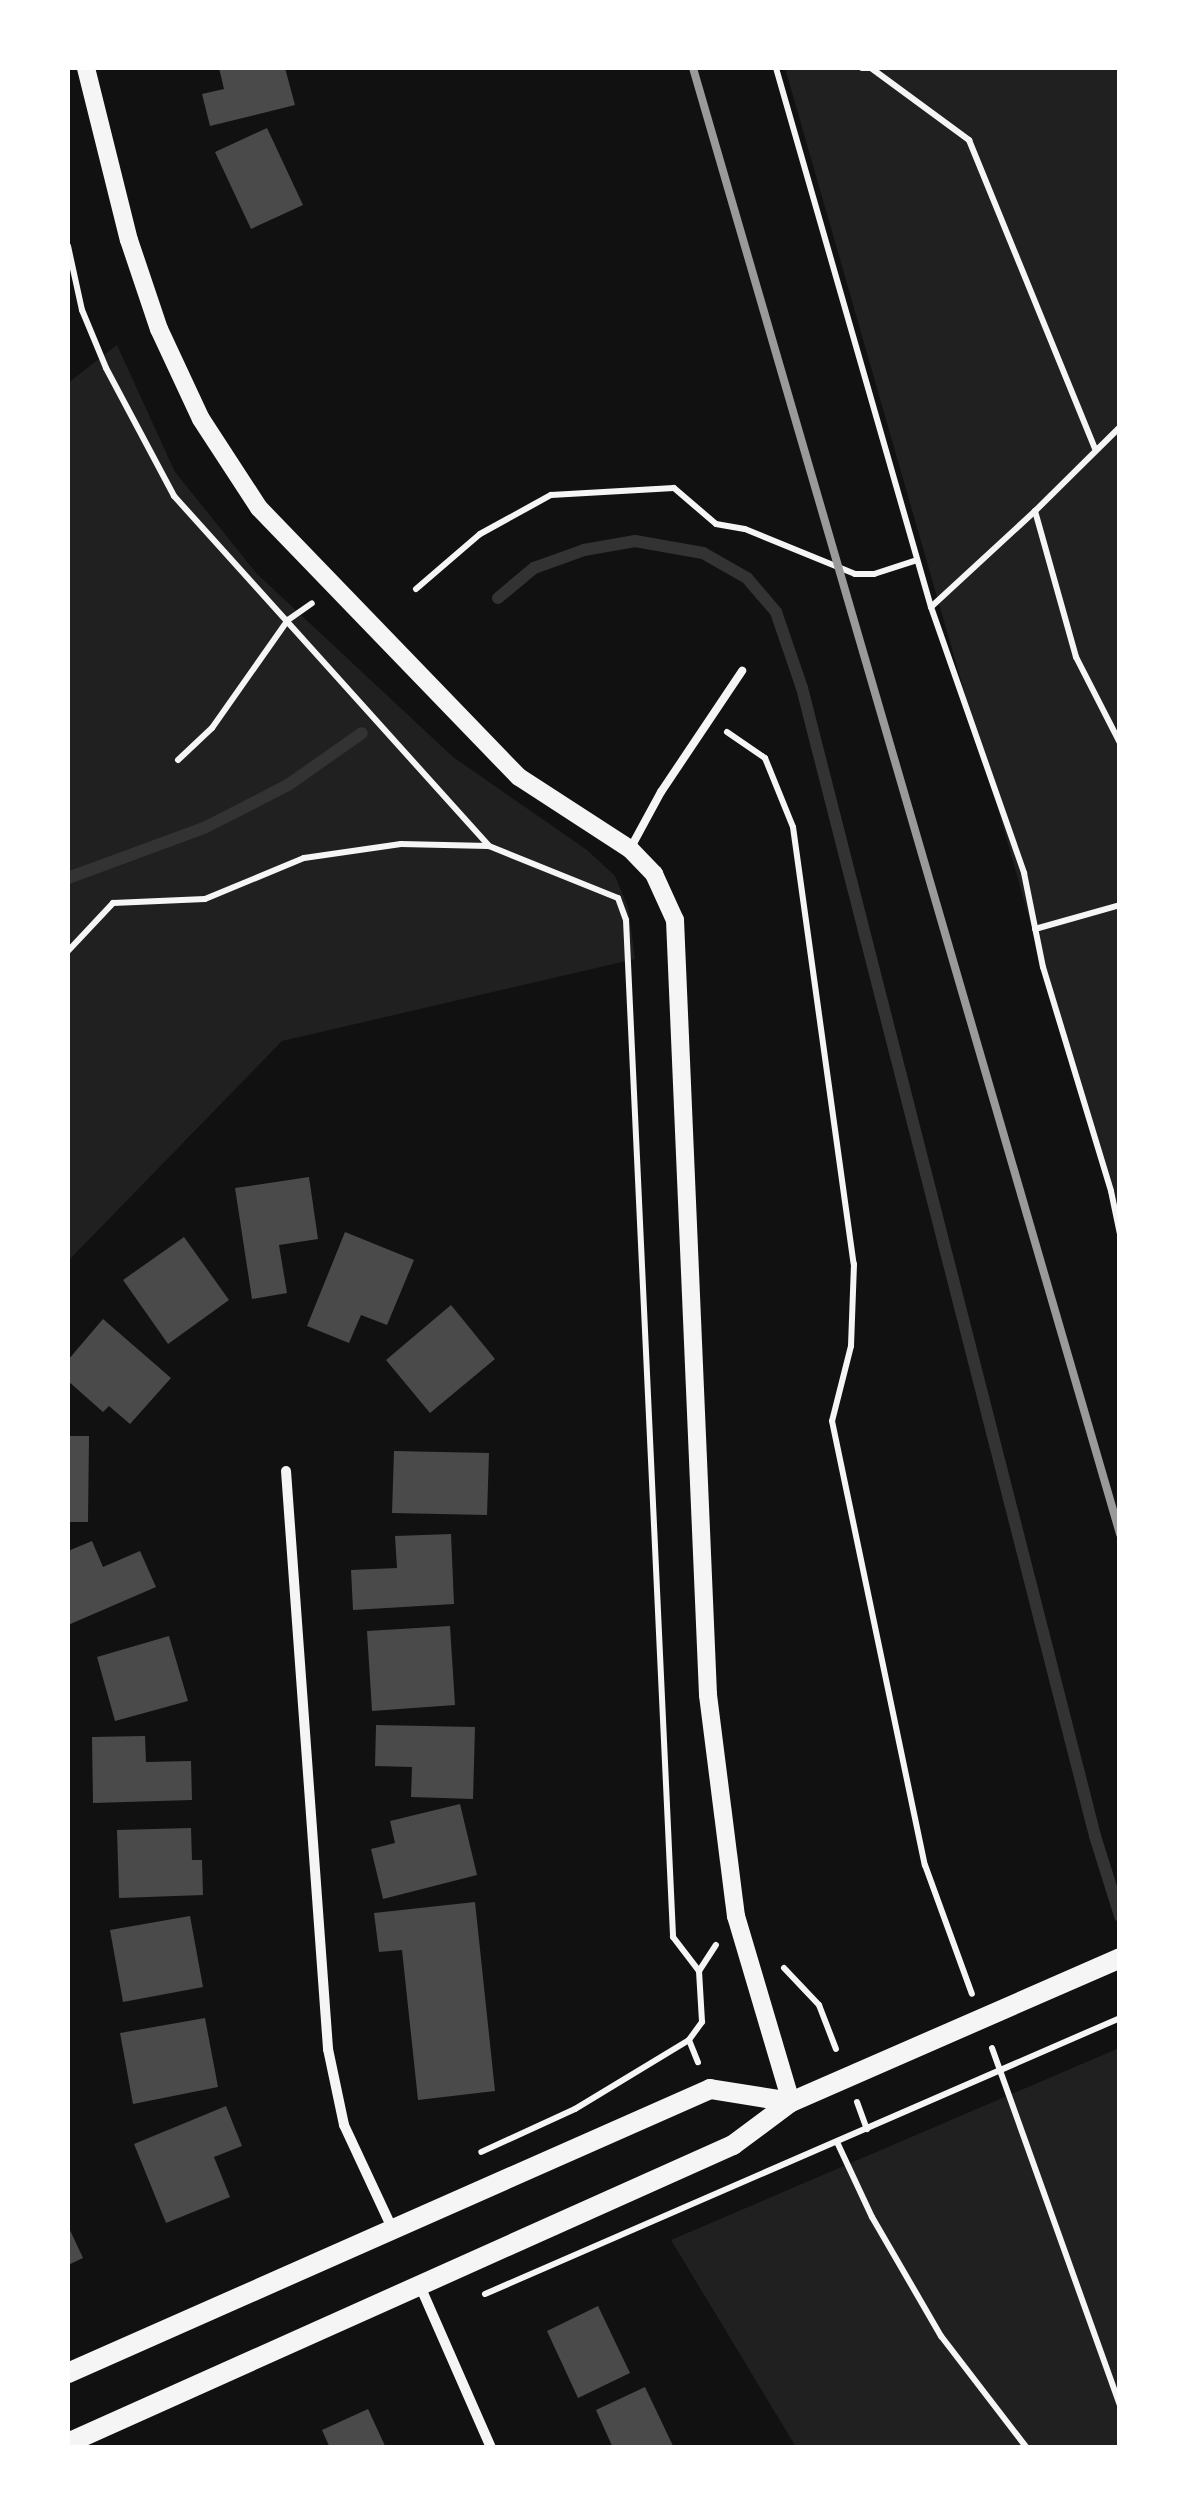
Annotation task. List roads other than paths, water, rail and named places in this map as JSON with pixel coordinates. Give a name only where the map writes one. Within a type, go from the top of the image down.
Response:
[{"type":"main road","points":[[68,2444],[733,2145],[791,2102],[1120,1958]]},
{"type":"main road","points":[[68,2373],[710,2089],[791,2102]]},
{"type":"street","points":[[86,68],[130,240],[159,329],[201,420],[259,508],[519,777],[630,849],[654,874],[675,920],[708,1695],[736,1916],[791,2102]]},
{"type":"street","points":[[286,1471],[328,2049],[344,2125],[392,2230]]},
{"type":"street","points":[[420,2285],[491,2448]]},
{"type":"lane","points":[[630,849],[661,792],[742,671]]},
{"type":"waterway","points":[[498,598],[534,568],[584,550],[635,541],[703,553],[747,578],[776,612],[802,688],[1095,1836],[1120,1916]]},
{"type":"waterway","points":[[68,878],[204,828],[288,785],[362,733]]},
{"type":"railway","points":[[693,68],[1120,1534]]}]
